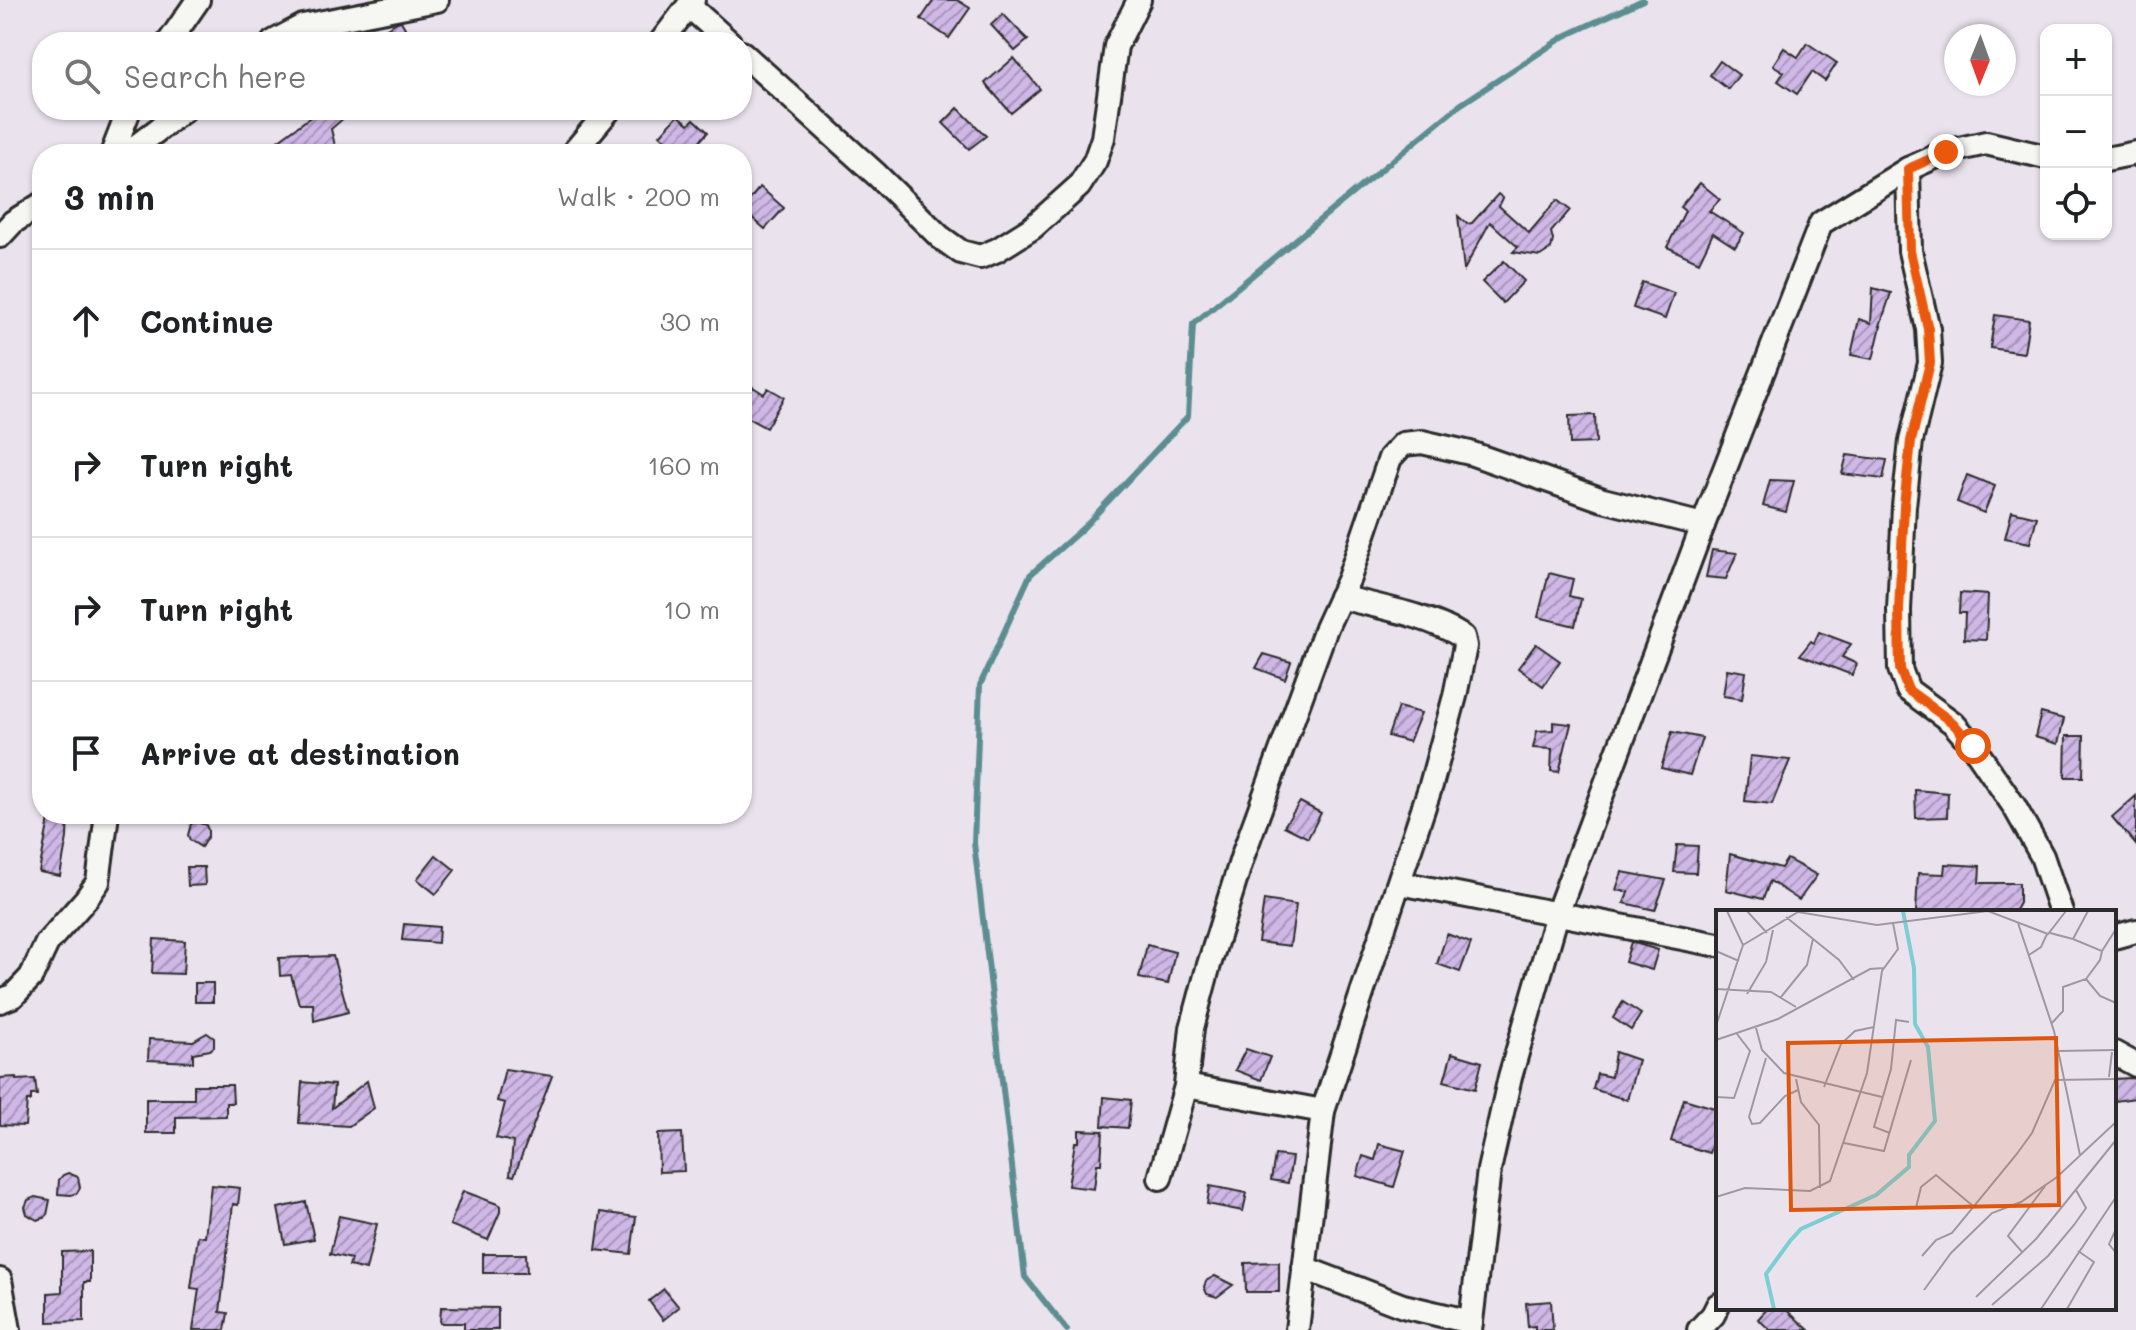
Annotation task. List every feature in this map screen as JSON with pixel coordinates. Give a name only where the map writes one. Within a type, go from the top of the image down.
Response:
[{"type":"street","points":[[175,32],[198,0]]},
{"type":"street","points":[[292,32],[303,26],[437,0]]},
{"type":"street","points":[[752,62],[877,175],[940,237],[961,252],[980,257],[1032,228],[1079,186],[1095,161],[1103,138],[1116,46],[1139,0]]},
{"type":"street","points":[[669,32],[691,3],[719,32]]},
{"type":"street","points":[[116,144],[125,120]]},
{"type":"street","points":[[139,144],[171,120]]},
{"type":"street","points":[[580,144],[601,120]]},
{"type":"street","points":[[1304,1268],[1403,1306],[1471,1326],[1489,1170],[1510,1077],[1557,914],[1703,525],[1821,223],[1908,169],[1946,152],[1986,143],[2040,156]]},
{"type":"street","points":[[2112,158],[2136,153]]},
{"type":"street","points":[[1908,169],[1910,251],[1928,329],[1930,363],[1911,441],[1904,506],[1899,610],[1900,669],[1908,690],[1953,723],[1973,746],[2014,806],[2042,856],[2060,910]]},
{"type":"street","points":[[0,236],[13,222],[32,210]]},
{"type":"street","points":[[1160,1178],[1186,1086],[1192,1028],[1243,855],[1326,628],[1349,578],[1390,458],[1403,444],[1422,442],[1470,453],[1603,500],[1703,525]]},
{"type":"street","points":[[1297,1330],[1323,1111],[1431,785],[1465,646],[1463,637],[1454,631],[1423,619],[1340,597]]},
{"type":"street","points":[[0,1001],[13,996],[31,977],[47,943],[98,882],[106,824]]},
{"type":"street","points":[[1400,883],[1716,945]]},
{"type":"street","points":[[2116,936],[2136,931]]},
{"type":"street","points":[[2116,1054],[2136,1065]]},
{"type":"street","points":[[1186,1086],[1323,1111]]},
{"type":"street","points":[[0,1280],[9,1330]]},
{"type":"street","points":[[1699,1330],[1716,1309]]},
{"type":"building","points":[[934,0],[957,0],[970,8],[949,38],[921,19]]},
{"type":"building","points":[[1003,14],[1028,40],[1015,51],[991,25]]},
{"type":"building","points":[[401,21],[407,32],[380,32]]},
{"type":"building","points":[[1807,43],[1837,63],[1825,81],[1812,72],[1797,94],[1778,81],[1784,72],[1773,65],[1784,48],[1798,57]]},
{"type":"building","points":[[1014,58],[1040,89],[1011,113],[985,83]]},
{"type":"building","points":[[1720,61],[1739,75],[1728,89],[1710,75]]},
{"type":"building","points":[[958,108],[986,136],[969,149],[943,123]]},
{"type":"building","points":[[306,120],[341,120],[331,129],[335,144],[275,143]]},
{"type":"building","points":[[674,120],[684,120],[689,124],[695,120],[708,132],[697,144],[670,144],[660,135]]},
{"type":"building","points":[[1700,183],[1720,199],[1709,211],[1744,233],[1735,247],[1713,233],[1699,262],[1667,247],[1685,211],[1680,207]]},
{"type":"building","points":[[760,187],[784,208],[765,229],[752,218],[752,197]]},
{"type":"building","points":[[1498,194],[1503,198],[1499,206],[1529,233],[1557,200],[1570,210],[1551,232],[1551,249],[1540,256],[1513,252],[1518,247],[1490,222],[1464,270],[1458,216],[1467,224],[1472,223]]},
{"type":"building","points":[[1504,261],[1524,281],[1503,303],[1482,282]]},
{"type":"building","points":[[1642,282],[1674,293],[1665,319],[1633,308]]},
{"type":"building","points":[[1873,288],[1891,293],[1873,359],[1851,355],[1859,319],[1871,323]]},
{"type":"building","points":[[1995,315],[2029,320],[2024,353],[1990,348]]},
{"type":"building","points":[[768,388],[784,397],[766,428],[752,420],[752,389],[764,394]]},
{"type":"building","points":[[1595,415],[1596,443],[1570,444],[1569,416]]},
{"type":"building","points":[[1847,455],[1887,460],[1883,479],[1842,474]]},
{"type":"building","points":[[1967,475],[1995,486],[1984,513],[1957,502]]},
{"type":"building","points":[[1770,480],[1794,481],[1786,512],[1763,506]]},
{"type":"building","points":[[2012,511],[2037,517],[2030,543],[2005,538]]},
{"type":"building","points":[[1712,550],[1737,553],[1726,579],[1706,577]]},
{"type":"building","points":[[1549,573],[1573,579],[1569,596],[1581,599],[1575,626],[1538,617]]},
{"type":"building","points":[[1960,593],[1988,595],[1986,640],[1964,639],[1965,613],[1959,613]]},
{"type":"building","points":[[1819,632],[1851,644],[1842,657],[1857,664],[1852,675],[1800,655],[1811,641],[1814,643]]},
{"type":"building","points":[[1536,644],[1560,661],[1543,686],[1518,668]]},
{"type":"building","points":[[1264,654],[1291,662],[1285,679],[1256,668]]},
{"type":"building","points":[[1727,669],[1746,672],[1742,699],[1723,696]]},
{"type":"building","points":[[1398,707],[1421,713],[1409,742],[1388,736]]},
{"type":"building","points":[[2041,713],[2064,719],[2058,744],[2035,737]]},
{"type":"building","points":[[1553,722],[1571,724],[1559,772],[1551,771],[1552,749],[1533,748],[1537,731],[1553,730]]},
{"type":"building","points":[[1672,732],[1702,738],[1690,775],[1661,768]]},
{"type":"building","points":[[2066,736],[2084,736],[2083,777],[2065,777]]},
{"type":"building","points":[[1750,756],[1790,760],[1772,804],[1745,801]]},
{"type":"building","points":[[1915,790],[1948,793],[1947,817],[1916,818]]},
{"type":"building","points":[[2136,796],[2136,845],[2112,817]]},
{"type":"building","points":[[1300,802],[1321,813],[1308,838],[1284,826]]},
{"type":"building","points":[[48,824],[68,824],[60,876],[39,872]]},
{"type":"building","points":[[191,824],[206,825],[208,830],[201,847],[188,835]]},
{"type":"building","points":[[1677,845],[1698,846],[1696,873],[1674,872]]},
{"type":"building","points":[[1730,854],[1781,868],[1787,859],[1817,875],[1799,900],[1770,881],[1763,899],[1726,890]]},
{"type":"building","points":[[436,855],[455,870],[436,894],[417,879]]},
{"type":"building","points":[[1945,864],[1980,866],[1979,883],[2019,883],[2019,903],[2015,910],[1916,910],[1918,873],[1944,874]]},
{"type":"building","points":[[187,867],[204,867],[205,885],[188,886]]},
{"type":"building","points":[[1622,872],[1666,880],[1655,910],[1624,903],[1628,892],[1616,890]]},
{"type":"building","points":[[1264,900],[1296,905],[1290,946],[1258,942]]},
{"type":"building","points":[[404,924],[439,927],[438,943],[402,940]]},
{"type":"building","points":[[1447,934],[1471,943],[1460,972],[1437,964]]},
{"type":"building","points":[[154,939],[185,941],[183,974],[152,973]]},
{"type":"building","points":[[1631,942],[1658,950],[1652,970],[1625,962]]},
{"type":"building","points":[[1147,945],[1175,952],[1168,984],[1139,978]]},
{"type":"building","points":[[333,956],[348,1012],[314,1021],[313,1004],[299,1004],[291,975],[280,976],[279,958]]},
{"type":"building","points":[[195,983],[213,983],[213,1002],[195,1002]]},
{"type":"building","points":[[1623,1002],[1641,1014],[1631,1030],[1613,1018]]},
{"type":"building","points":[[207,1033],[214,1038],[214,1047],[193,1053],[193,1062],[148,1060],[149,1039],[193,1041]]},
{"type":"building","points":[[1246,1049],[1270,1057],[1261,1080],[1235,1070]]},
{"type":"building","points":[[1615,1052],[1638,1060],[1627,1100],[1593,1089],[1597,1074],[1611,1077]]},
{"type":"building","points":[[1452,1053],[1482,1062],[1475,1089],[1444,1081]]},
{"type":"building","points":[[505,1069],[552,1076],[514,1176],[510,1175],[513,1142],[496,1138],[505,1103],[497,1101]]},
{"type":"building","points":[[16,1077],[16,1080],[35,1079],[37,1095],[31,1095],[31,1101],[27,1101],[25,1126],[0,1125],[0,1078]]},
{"type":"building","points":[[2116,1079],[2136,1079],[2136,1098],[2116,1101]]},
{"type":"building","points":[[367,1081],[374,1108],[349,1126],[299,1123],[302,1082],[334,1085],[332,1108]]},
{"type":"building","points":[[194,1085],[232,1085],[233,1103],[226,1103],[226,1116],[176,1117],[176,1133],[146,1133],[146,1099],[194,1099]]},
{"type":"building","points":[[1104,1097],[1131,1100],[1128,1128],[1102,1126]]},
{"type":"building","points":[[1684,1099],[1716,1108],[1716,1131],[1709,1153],[1671,1141]]},
{"type":"building","points":[[1079,1130],[1103,1131],[1101,1164],[1097,1164],[1094,1189],[1068,1186]]},
{"type":"building","points":[[682,1133],[684,1171],[659,1172],[658,1134]]},
{"type":"building","points":[[1379,1144],[1405,1151],[1394,1187],[1357,1176],[1363,1156],[1375,1160]]},
{"type":"building","points":[[1275,1155],[1292,1157],[1288,1183],[1271,1180]]},
{"type":"building","points":[[68,1173],[78,1177],[80,1188],[71,1195],[58,1194],[59,1180]]},
{"type":"building","points":[[211,1185],[240,1188],[238,1205],[233,1204],[220,1312],[228,1313],[225,1330],[193,1330],[199,1289],[191,1288],[198,1236],[205,1237]]},
{"type":"building","points":[[1210,1186],[1247,1193],[1243,1211],[1207,1204]]},
{"type":"building","points":[[463,1191],[500,1205],[488,1240],[450,1225]]},
{"type":"building","points":[[35,1197],[50,1200],[47,1215],[37,1220],[27,1214],[25,1207],[28,1200]]},
{"type":"building","points":[[306,1202],[314,1239],[285,1244],[278,1208]]},
{"type":"building","points":[[601,1212],[636,1217],[631,1254],[596,1250]]},
{"type":"building","points":[[339,1216],[377,1224],[366,1270],[349,1266],[351,1259],[330,1254]]},
{"type":"building","points":[[90,1251],[90,1282],[84,1282],[84,1321],[48,1322],[48,1293],[62,1292],[62,1252]]},
{"type":"building","points":[[483,1254],[526,1254],[527,1273],[483,1273]]},
{"type":"building","points":[[1279,1262],[1279,1292],[1246,1292],[1245,1263]]},
{"type":"building","points":[[1215,1276],[1233,1285],[1217,1297],[1207,1294],[1204,1287],[1206,1281]]},
{"type":"building","points":[[664,1289],[679,1307],[663,1320],[649,1301]]},
{"type":"building","points":[[1551,1301],[1553,1330],[1528,1327],[1526,1303]]},
{"type":"building","points":[[441,1307],[498,1308],[498,1330],[464,1330],[464,1323],[440,1323]]},
{"type":"building","points":[[1766,1310],[1786,1310],[1809,1330],[1770,1330],[1758,1319]]},
{"type":"waterway","points":[[1067,1330],[1025,1277],[974,843],[980,685],[1030,575],[1083,528],[1188,416],[1193,324],[1460,105],[1565,36],[1643,0]]},
{"type":"route","points":[[1946,152],[1908,169],[1910,251],[1928,329],[1930,363],[1911,441],[1904,506],[1899,610],[1900,669],[1908,690],[1953,723],[1973,746]]}]
